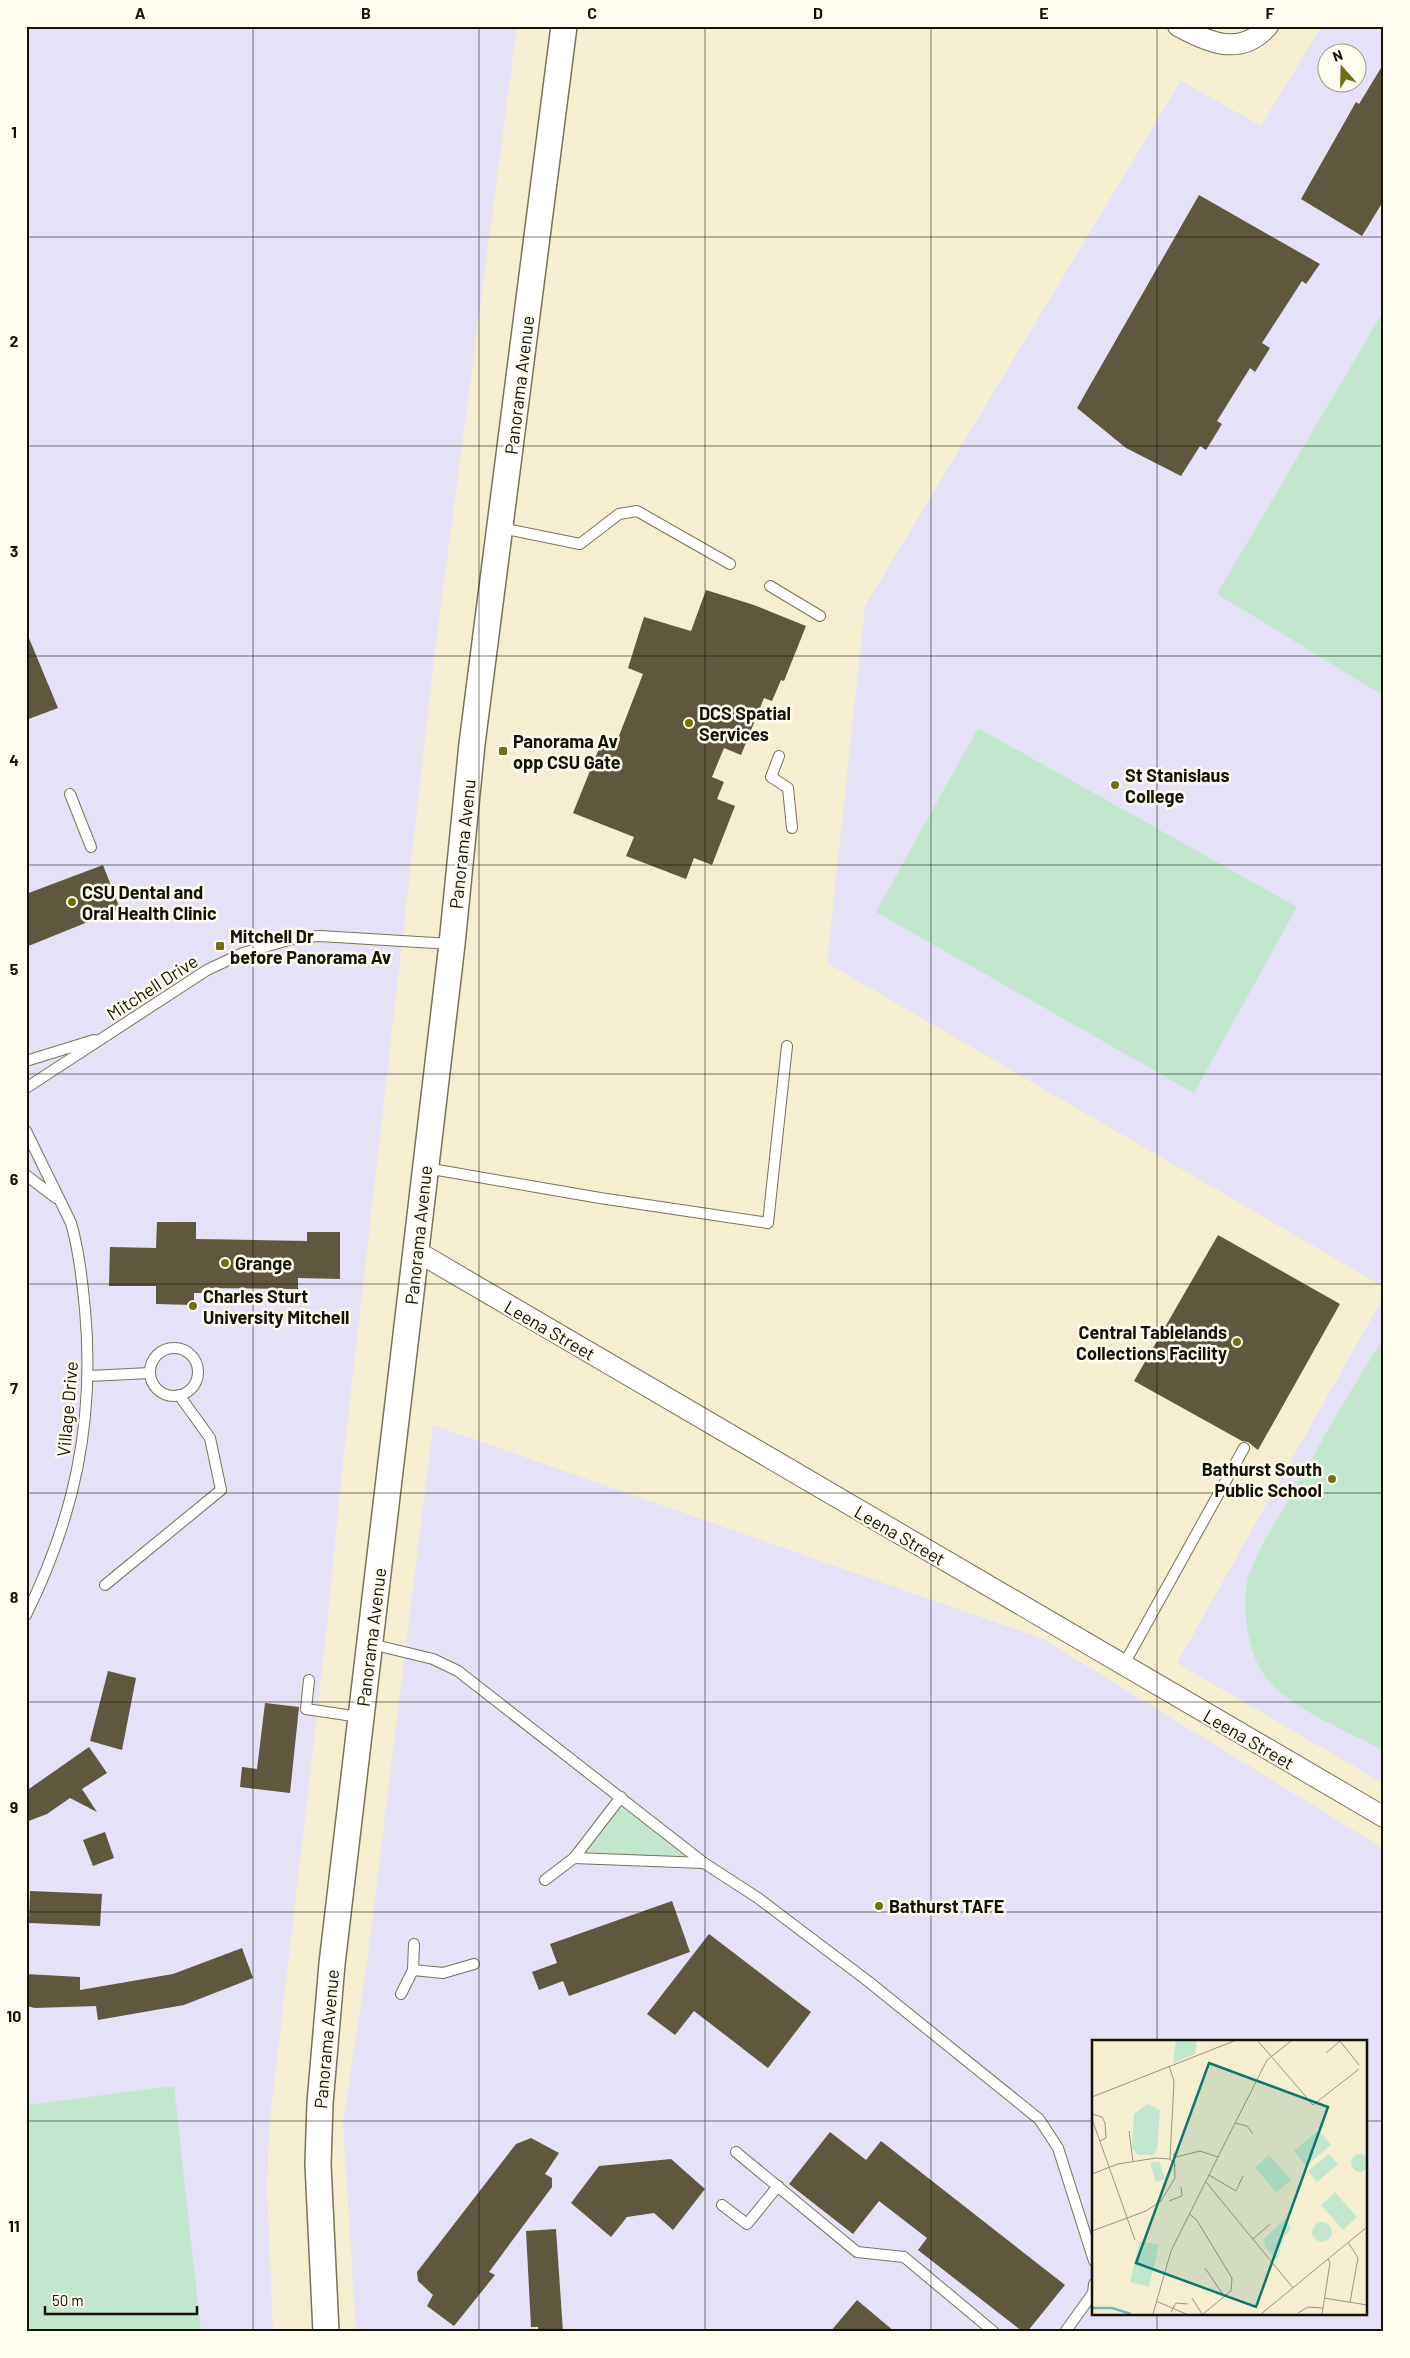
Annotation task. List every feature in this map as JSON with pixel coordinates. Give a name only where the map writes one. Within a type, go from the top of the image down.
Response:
[{"type":"street","name":"Panorama Avenue","points":[[472,744],[564,26]]},
{"type":"street","points":[[1178,26],[1218,44],[1244,44],[1263,32]]},
{"type":"street","name":"Panorama Avenu","points":[[452,944],[472,744]]},
{"type":"street","name":"Panorama Avenue","points":[[326,2332],[318,2164],[320,2103],[332,1964],[452,944]]},
{"type":"street","name":"Leena Street","points":[[416,1251],[1122,1666],[1384,1817]]},
{"type":"lane","points":[[501,528],[580,544],[619,514],[638,511],[730,564]]},
{"type":"lane","points":[[770,586],[820,616]]},
{"type":"lane","points":[[779,756],[771,777],[788,788],[792,828]]},
{"type":"lane","points":[[70,794],[91,847]]},
{"type":"lane","name":"Mitchell Drive","points":[[26,1088],[207,970],[243,953],[270,945],[320,936],[452,944]]},
{"type":"lane","name":"Mitchell Drive","points":[[26,1060],[105,1036]]},
{"type":"lane","points":[[425,1168],[600,1198],[768,1223],[787,1046]]},
{"type":"lane","name":"Village Drive","points":[[26,1131],[58,1200],[71,1223],[81,1272],[89,1376],[83,1442],[66,1517],[52,1560],[26,1615]]},
{"type":"lane","name":"Village Drive","points":[[26,1175],[58,1200]]},
{"type":"lane","points":[[180,1349],[189,1353],[198,1368],[194,1385],[179,1395],[169,1395],[160,1391],[153,1383],[150,1374],[151,1364],[163,1351],[180,1349]]},
{"type":"lane","points":[[89,1376],[150,1374]]},
{"type":"lane","points":[[105,1585],[221,1490],[210,1438],[179,1395]]},
{"type":"lane","points":[[1122,1666],[1244,1448]]},
{"type":"lane","points":[[370,1644],[445,1663],[621,1797],[704,1863],[758,1898],[869,1982],[1039,2119],[1058,2148],[1092,2255]]},
{"type":"lane","points":[[309,1680],[306,1709],[361,1717]]},
{"type":"lane","points":[[545,1880],[574,1858],[621,1797]]},
{"type":"lane","points":[[574,1858],[704,1863]]},
{"type":"lane","points":[[401,1994],[413,1970],[414,1944]]},
{"type":"lane","points":[[413,1970],[443,1973],[474,1964]]},
{"type":"lane","points":[[736,2152],[857,2252],[904,2257],[994,2332]]},
{"type":"lane","points":[[722,2205],[747,2224],[778,2186]]},
{"type":"lane","points":[[1065,2332],[1092,2294]]},
{"type":"shaded area","name":"Charles Sturt University Mitchell","points":[[26,26],[517,26],[435,651],[344,1453],[325,1645],[269,2128],[267,2191],[273,2332],[26,2332]]},
{"type":"shaded area","name":"St Stanislaus College","points":[[1322,26],[1384,26],[1384,1287],[827,963],[865,606],[1181,81],[1261,126]]},
{"type":"shaded area","name":"Bathurst South Public School","points":[[1384,1296],[1384,1784],[1177,1663]]},
{"type":"shaded area","name":"Bathurst TAFE","points":[[433,1425],[1043,1639],[1384,1849],[1384,2332],[356,2332],[343,2123],[367,1963]]},
{"type":"green space","points":[[1384,310],[1384,696],[1217,594]]},
{"type":"green space","points":[[978,728],[1297,907],[1194,1093],[876,912]]},
{"type":"green space","name":"Bathurst South Public School","points":[[1384,1338],[1384,1751],[1307,1711],[1279,1691],[1268,1680],[1261,1670],[1251,1647],[1245,1607],[1247,1583],[1253,1564],[1335,1419]]},
{"type":"green space","points":[[621,1797],[704,1863],[574,1858]]},
{"type":"green space","points":[[174,2086],[201,2332],[26,2332],[26,2105]]},
{"type":"building","points":[[1384,63],[1384,200],[1362,236],[1301,199],[1356,102],[1359,104]]},
{"type":"building","points":[[1199,195],[1320,264],[1306,284],[1302,281],[1262,343],[1270,348],[1255,372],[1250,368],[1217,421],[1222,424],[1206,450],[1200,446],[1181,476],[1126,448],[1077,408]]},
{"type":"building","name":"DCS Spatial Services","points":[[706,590],[754,605],[806,626],[784,681],[781,680],[772,701],[764,698],[741,755],[724,748],[712,777],[724,782],[717,799],[735,806],[712,865],[694,858],[686,879],[626,856],[634,837],[573,813],[602,741],[615,746],[643,674],[628,668],[644,617],[691,631]]},
{"type":"building","points":[[26,631],[58,708],[26,720]]},
{"type":"building","name":"CSU Dental and Oral Health Clinic","points":[[103,865],[120,909],[26,947],[26,894]]},
{"type":"building","name":"Grange","points":[[157,1222],[196,1222],[196,1239],[307,1241],[307,1232],[340,1232],[340,1279],[298,1278],[298,1289],[204,1288],[204,1293],[194,1293],[194,1305],[156,1304],[156,1286],[109,1286],[110,1247],[156,1248]]},
{"type":"building","name":"Central Tablelands Collections Facility","points":[[1218,1235],[1340,1304],[1258,1450],[1248,1442],[1242,1441],[1134,1381]]},
{"type":"building","points":[[108,1671],[136,1678],[122,1750],[90,1741]]},
{"type":"building","points":[[265,1703],[299,1707],[290,1793],[240,1787],[242,1767],[257,1769]]},
{"type":"building","points":[[89,1747],[107,1773],[82,1789],[97,1812],[70,1798],[47,1814],[26,1822],[26,1791]]},
{"type":"building","points":[[105,1832],[114,1858],[93,1866],[83,1840]]},
{"type":"building","points":[[30,1891],[102,1894],[100,1926],[29,1923]]},
{"type":"building","points":[[672,1901],[690,1952],[569,1996],[563,1981],[539,1990],[532,1972],[557,1963],[550,1944]]},
{"type":"building","points":[[709,1934],[811,2012],[768,2068],[694,2011],[675,2035],[647,2014]]},
{"type":"building","points":[[242,1948],[253,1978],[184,2005],[98,2020],[96,2006],[35,2008],[26,2006],[26,1974],[80,1977],[80,1990],[173,1974]]},
{"type":"building","points":[[830,2132],[866,2160],[881,2141],[1065,2285],[1027,2332],[1023,2332],[918,2250],[927,2238],[879,2201],[853,2234],[789,2184]]},
{"type":"building","points":[[531,2138],[559,2153],[545,2174],[552,2178],[552,2187],[489,2272],[495,2275],[454,2326],[427,2306],[433,2295],[418,2281],[417,2272],[516,2144]]},
{"type":"building","points":[[671,2159],[705,2189],[673,2230],[654,2213],[627,2217],[611,2237],[571,2203],[599,2166]]},
{"type":"building","points":[[556,2229],[563,2332],[538,2332],[538,2327],[531,2327],[526,2231]]},
{"type":"building","points":[[857,2300],[895,2332],[830,2332]]},
{"type":"place","name":"DCS Spatial Services","points":[[689,723]]},
{"type":"place","name":"Panorama Av opp CSU Gate","points":[[503,751]]},
{"type":"place","name":"St Stanislaus College","points":[[1115,785]]},
{"type":"place","name":"CSU Dental and Oral Health Clinic","points":[[72,902]]},
{"type":"place","name":"Mitchell Dr before Panorama Av","points":[[220,946]]},
{"type":"place","name":"Grange","points":[[225,1263]]},
{"type":"place","name":"Charles Sturt University Mitchell","points":[[193,1306]]},
{"type":"place","name":"Central Tablelands Collections Facility","points":[[1237,1342]]},
{"type":"place","name":"Bathurst South Public School","points":[[1332,1479]]},
{"type":"place","name":"Bathurst TAFE","points":[[879,1906]]}]
